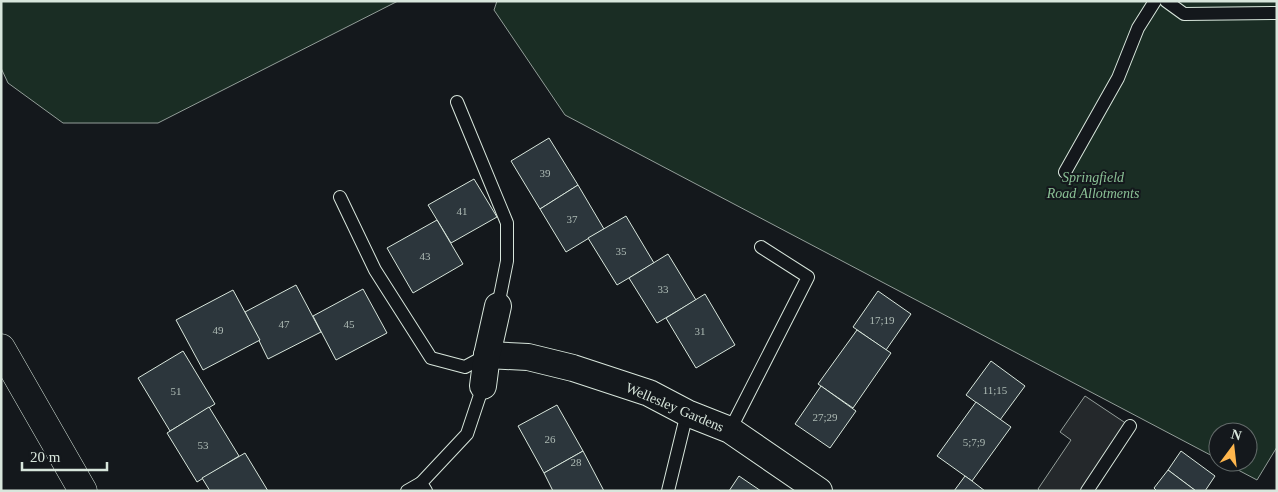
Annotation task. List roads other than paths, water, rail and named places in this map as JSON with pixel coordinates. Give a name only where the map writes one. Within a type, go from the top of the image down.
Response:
[{"type":"street","points":[[483,386],[487,355],[498,306]]},
{"type":"street","points":[[1,348],[84,491]]},
{"type":"street","name":"Wellesley Gardens","points":[[487,355],[528,357],[573,368],[649,393],[687,413],[730,430],[819,491]]},
{"type":"lane","points":[[1065,172],[1118,78],[1138,28],[1155,1]]},
{"type":"lane","points":[[1166,1],[1184,14],[1277,13]]},
{"type":"lane","points":[[457,102],[507,223],[507,261],[498,306]]},
{"type":"lane","points":[[340,197],[375,270],[431,358],[465,367],[487,355]]},
{"type":"lane","points":[[730,430],[808,277],[761,247]]},
{"type":"lane","points":[[407,491],[423,487],[467,434],[483,386]]},
{"type":"lane","points":[[668,491],[687,413]]},
{"type":"lane","points":[[1087,491],[1130,426]]},
{"type":"park label","name":"Springfield Road Allotments","points":[[1093,186]]}]
